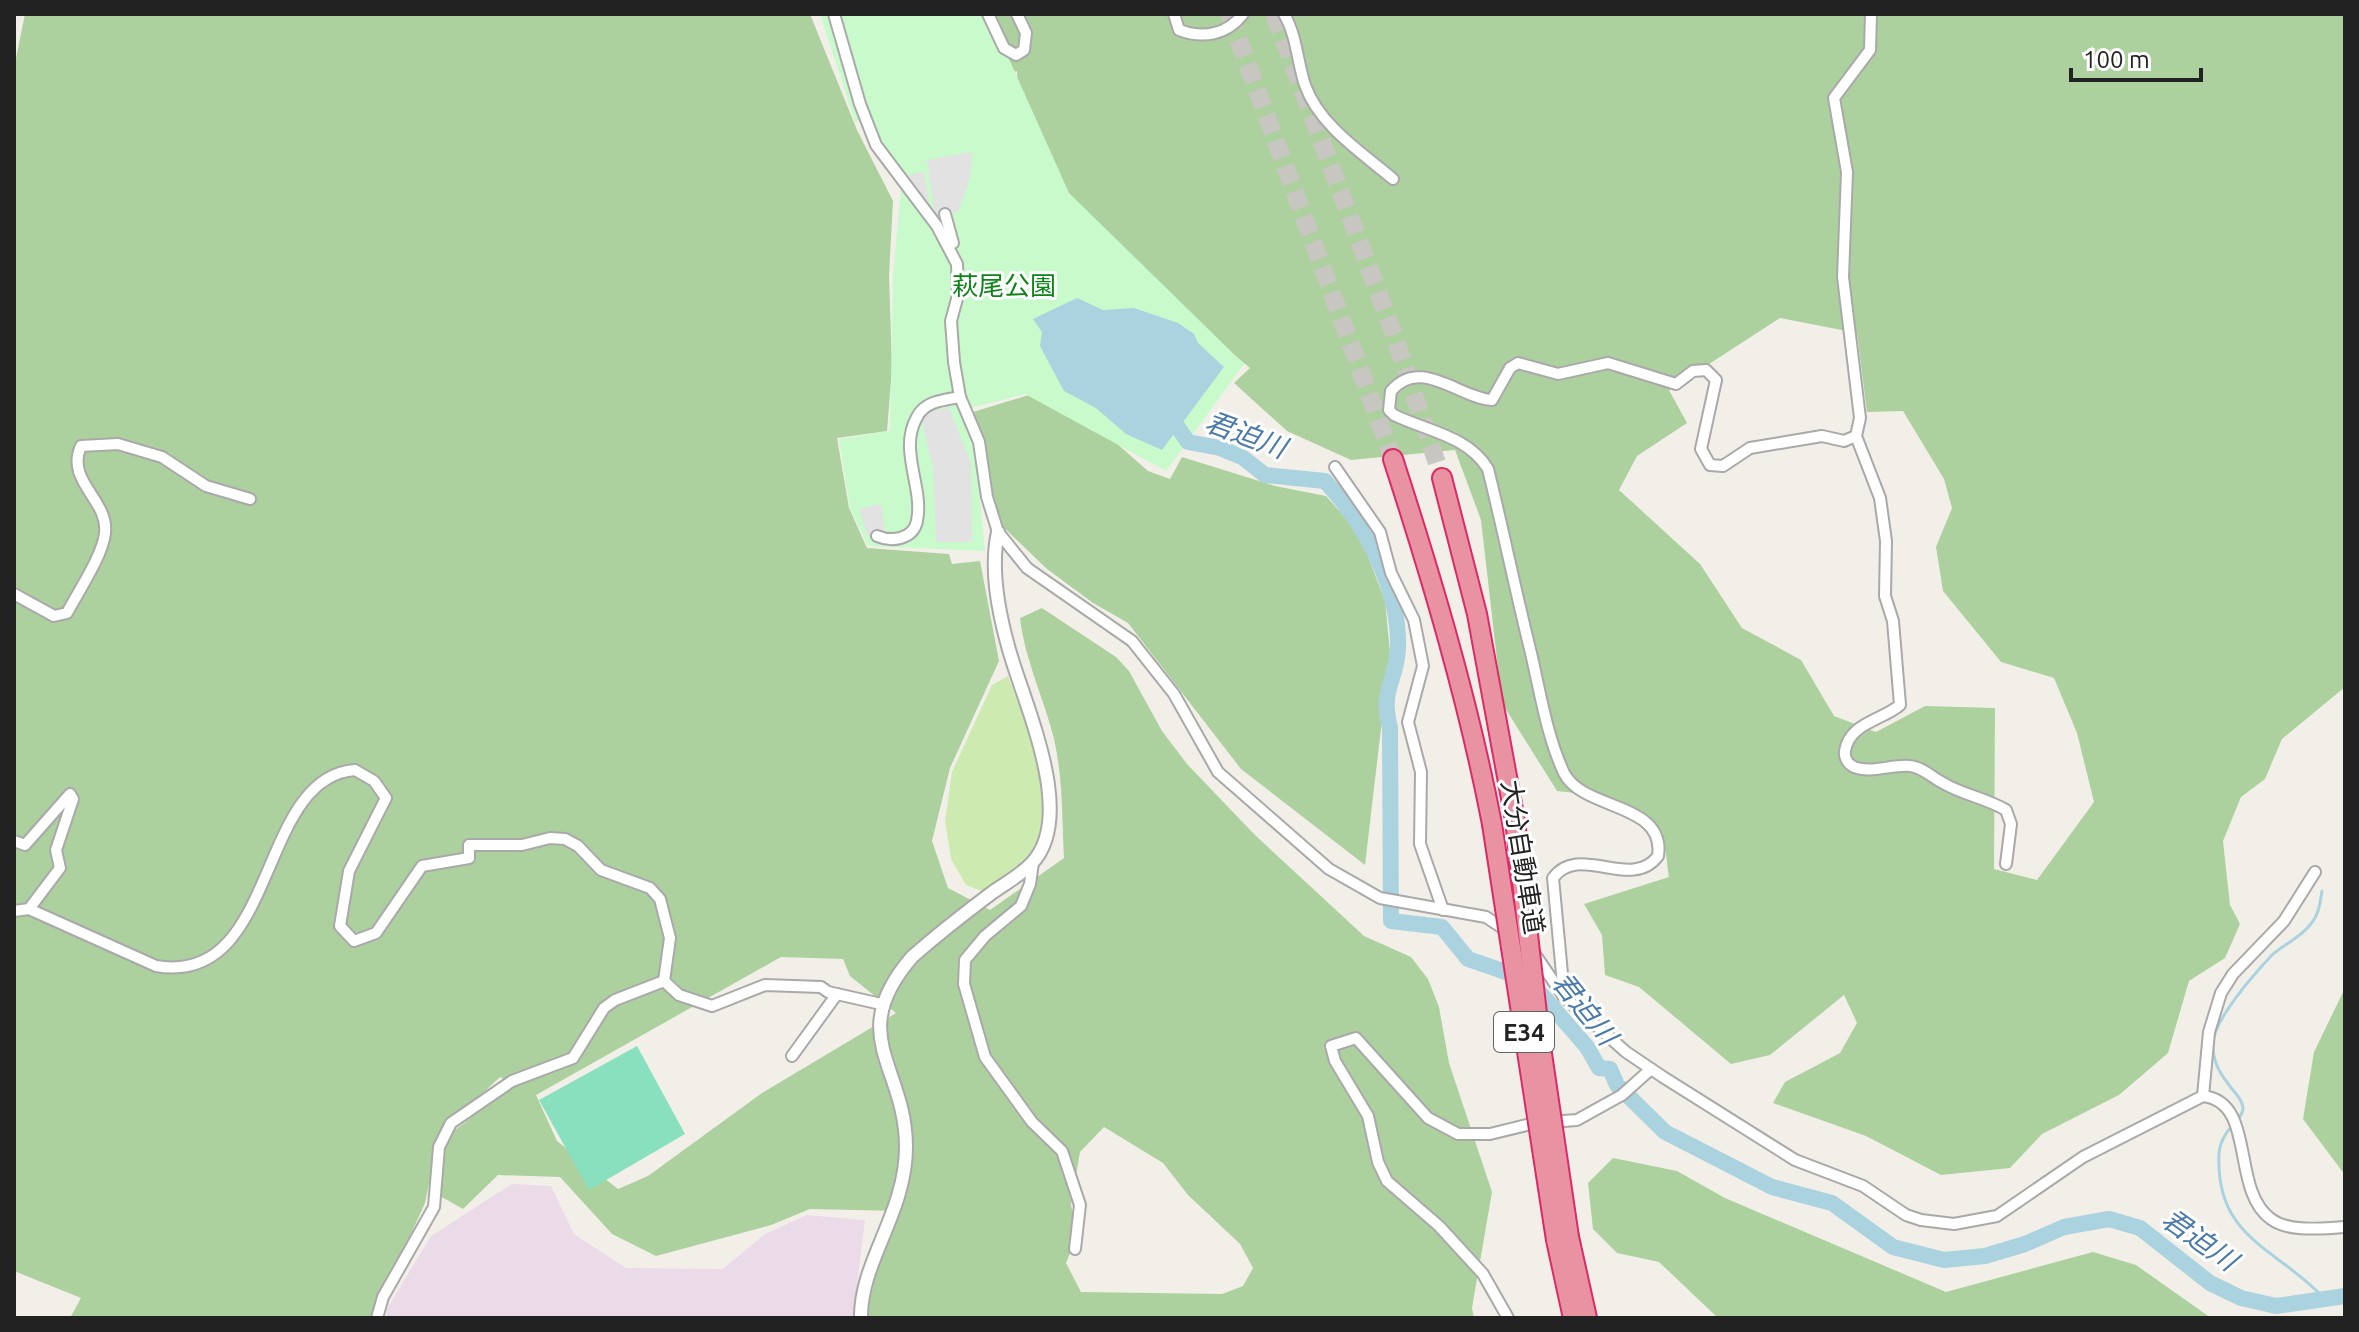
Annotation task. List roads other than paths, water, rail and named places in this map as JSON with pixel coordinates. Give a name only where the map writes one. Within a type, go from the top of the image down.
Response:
[{"type":"highway","name":"大分自動車道","points":[[1393,459],[1440,607],[1472,725],[1492,824],[1563,1239],[1587,1318]]},
{"type":"highway","name":"大分自動車道","points":[[1442,478],[1477,614],[1499,717],[1515,820],[1573,1318]]},
{"type":"street","points":[[834,14],[860,104],[876,145],[949,246],[957,264],[958,295]]},
{"type":"street","points":[[988,14],[1004,48],[1016,55],[1024,50],[1026,33],[1017,14]]},
{"type":"street","points":[[1174,14],[1179,30],[1196,36],[1220,32],[1243,14]]},
{"type":"street","points":[[1284,14],[1291,26],[1306,87],[1319,109],[1333,128],[1393,179]]},
{"type":"street","points":[[1871,14],[1872,46],[1834,98],[1847,172],[1842,252],[1860,418],[1856,436],[1880,498],[1886,549],[1885,596],[1896,643],[1900,705],[1888,715],[1874,718],[1852,736],[1845,751],[1846,760],[1852,766],[1866,769],[1916,767],[1945,785],[2006,810],[2011,824],[2006,864]]},
{"type":"street","points":[[945,214],[963,270],[951,321],[960,397],[979,442],[987,497],[998,532],[1027,568],[1132,641],[1149,659],[1218,772],[1263,807],[1312,855],[1348,883],[1380,898],[1486,917],[1524,942],[1539,958],[1564,997],[1651,1069],[1795,1160],[1863,1186],[1906,1215],[1954,1224],[1997,1216],[2083,1157],[2203,1096],[2218,1100],[2235,1117],[2244,1173],[2270,1219],[2286,1225],[2345,1227]]},
{"type":"street","points":[[1564,997],[1553,878],[1561,868],[1573,863],[1634,870],[1647,868],[1658,856],[1656,836],[1646,821],[1580,792],[1565,774],[1538,689],[1488,469],[1481,456],[1462,443],[1394,415],[1389,410],[1391,391],[1406,380],[1421,377],[1492,400],[1510,368],[1518,363],[1558,374],[1608,363],[1676,384],[1693,371],[1706,370],[1716,380],[1701,449],[1710,465],[1723,466],[1750,448],[1822,436],[1844,441],[1856,436]]},
{"type":"street","points":[[877,536],[897,540],[909,534],[917,522],[910,437],[917,415],[933,402],[960,397]]},
{"type":"street","points":[[14,594],[54,616],[67,613],[101,545],[105,523],[77,467],[81,446],[118,444],[142,450],[162,457],[206,486],[250,499]]},
{"type":"street","points":[[1335,467],[1380,532],[1391,573],[1414,620],[1423,666],[1408,722],[1421,772],[1420,844],[1443,910]]},
{"type":"street","points":[[998,532],[993,552],[997,594],[1008,647],[1049,785],[1048,826],[1033,862],[1030,884],[1021,906],[985,936],[965,960],[964,984],[985,1057],[1032,1122],[1062,1151],[1080,1205],[1075,1249]]},
{"type":"street","points":[[14,911],[29,909],[156,966],[173,968],[196,964],[216,954],[236,933],[307,798],[328,778],[355,770],[374,781],[386,798],[349,871],[340,915],[340,926],[347,937],[362,941],[376,933],[422,866],[469,858],[469,845],[522,845],[550,838],[565,839],[578,846],[601,870],[641,884],[660,899],[670,938],[664,981]]},
{"type":"street","points":[[14,841],[25,845],[70,794],[73,799],[56,850],[60,868],[29,909]]},
{"type":"street","points":[[861,1318],[867,1283],[904,1183],[907,1144],[881,1040],[881,1004],[897,974],[912,957],[1033,862]]},
{"type":"street","points":[[2203,1096],[2209,1032],[2221,993],[2233,974],[2284,921],[2315,872]]},
{"type":"street","points":[[664,981],[679,995],[712,1006],[765,985],[821,987],[881,1004]]},
{"type":"street","points":[[377,1318],[383,1297],[434,1207],[439,1147],[451,1123],[512,1081],[573,1058],[604,1008],[615,1000],[664,981]]},
{"type":"street","points":[[792,1056],[837,994]]},
{"type":"street","points":[[1508,1318],[1483,1274],[1439,1226],[1387,1181],[1378,1162],[1368,1116],[1335,1061],[1331,1046],[1356,1038],[1428,1118],[1449,1131],[1472,1135],[1577,1120],[1622,1095],[1651,1069]]},
{"type":"water","points":[[1077,298],[1103,310],[1134,308],[1178,323],[1194,334],[1198,343],[1224,367],[1162,450],[1126,434],[1096,408],[1064,391],[1040,346],[1042,332],[1033,319]]},
{"type":"waterway","name":"君迫川","points":[[1168,413],[1188,442],[1220,448],[1242,457],[1265,475],[1325,481],[1354,517],[1377,558],[1393,603],[1398,649],[1387,704],[1390,728],[1391,921],[1442,927],[1468,959],[1529,980],[1587,1047],[1599,1068],[1610,1069],[1617,1085],[1665,1132],[1772,1187],[1832,1203],[1893,1247],[1944,1260],[1985,1256],[2025,1244],[2064,1227],[2109,1219],[2140,1228],[2210,1283],[2241,1298],[2276,1306],[2345,1296]]},
{"type":"waterway","points":[[2322,891],[2313,921],[2302,934],[2272,955],[2246,984],[2220,1022],[2213,1044],[2217,1066],[2243,1108],[2224,1137],[2219,1153],[2220,1182],[2227,1204],[2237,1223],[2252,1238],[2323,1297]]},
{"type":"tunnel","points":[[1229,14],[1393,459]]},
{"type":"tunnel","points":[[1274,14],[1393,332],[1442,478]]},
{"type":"park label","name":"萩尾公園","points":[[1004,285]]}]
